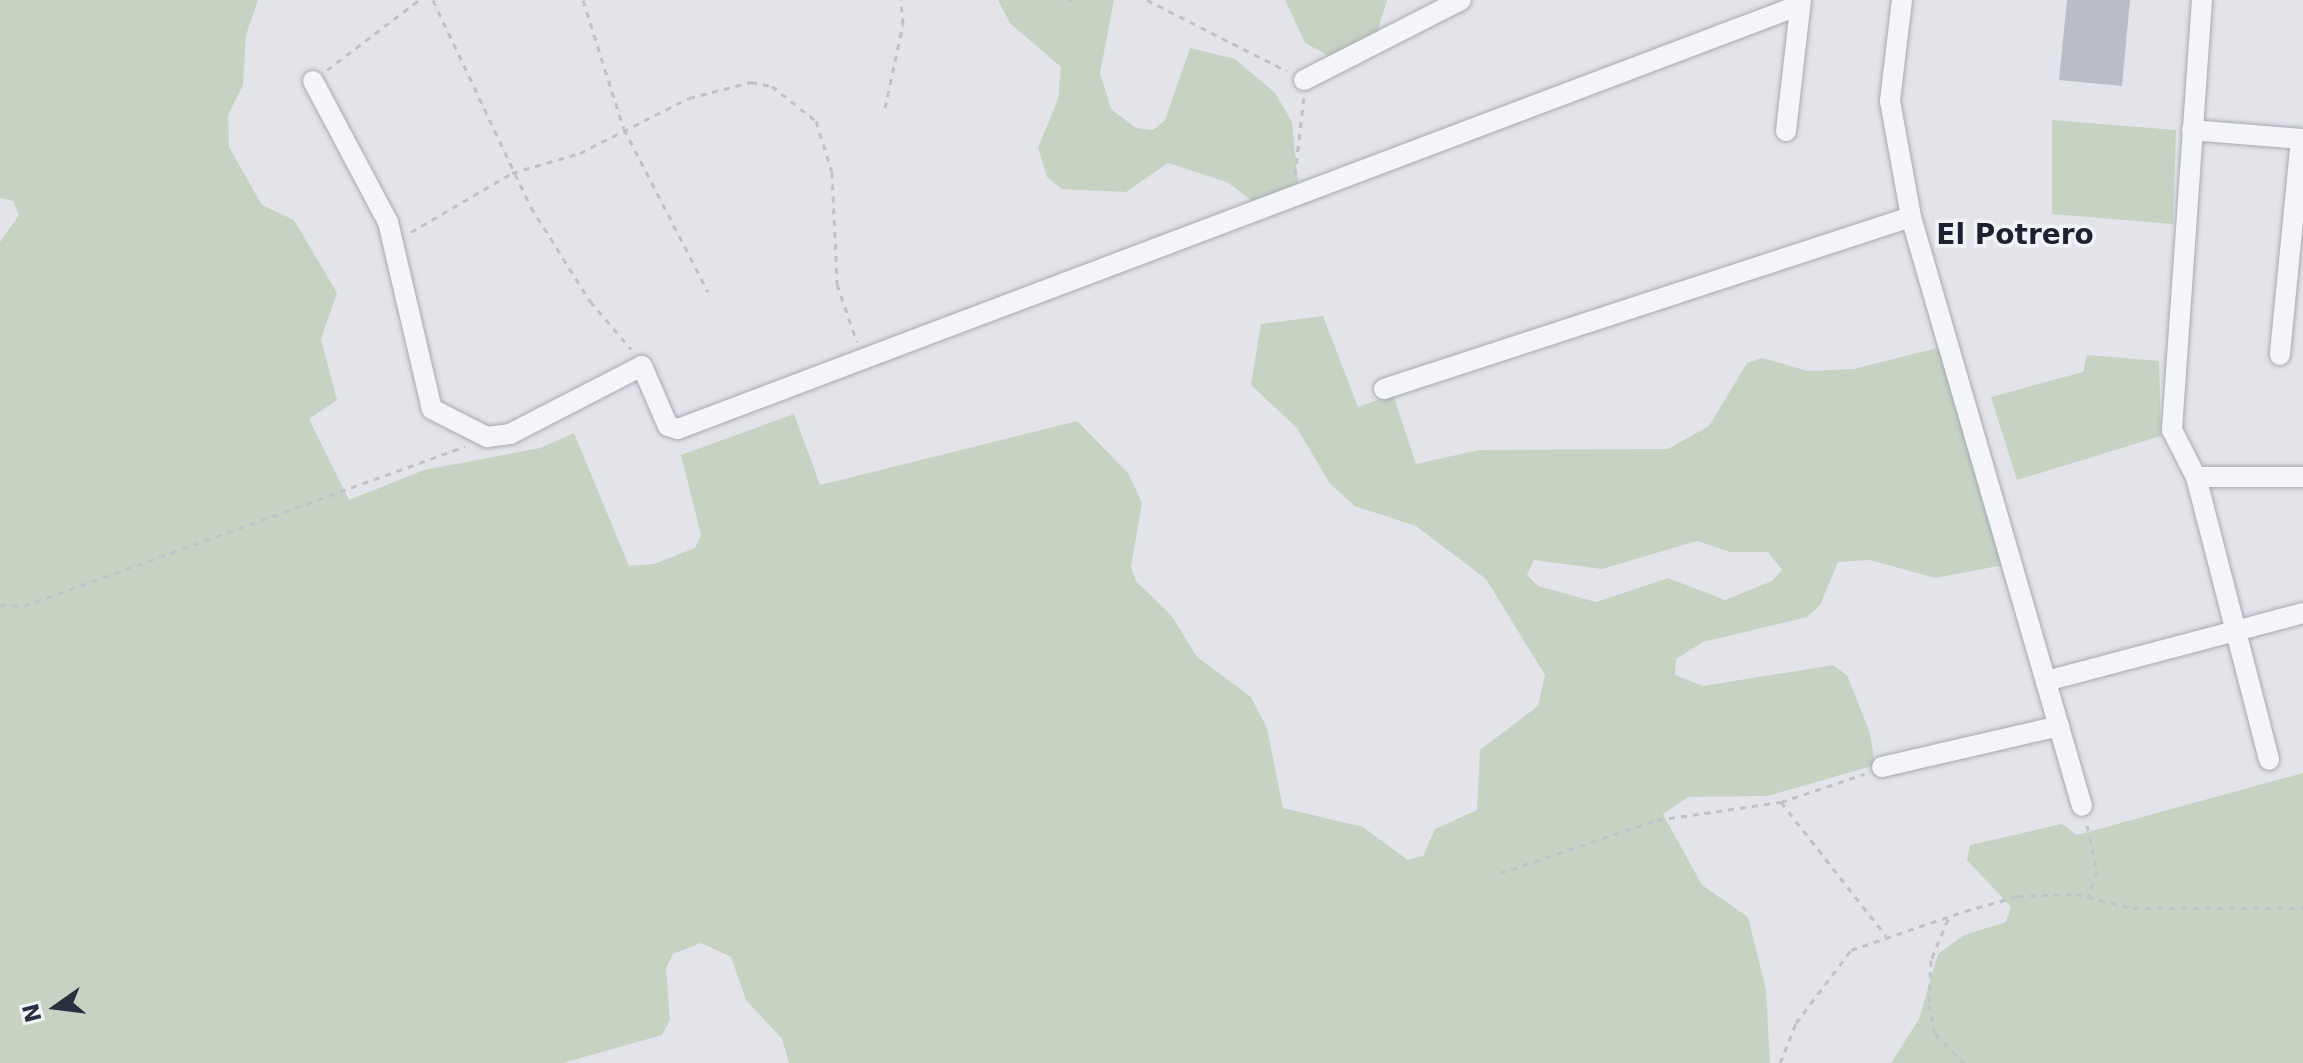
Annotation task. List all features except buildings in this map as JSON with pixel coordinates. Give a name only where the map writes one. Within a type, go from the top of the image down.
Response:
[{"type":"street","points":[[1304,80],[1461,0]]},
{"type":"street","points":[[1902,0],[1890,101],[1911,217],[2082,806]]},
{"type":"street","points":[[2202,0],[2172,430],[2196,477],[2269,760]]},
{"type":"street","points":[[313,81],[394,243],[432,409],[487,437],[525,431],[642,366],[668,426],[678,429],[866,363],[1800,3],[1786,131]]},
{"type":"street","points":[[2192,130],[2301,139],[2280,355]]},
{"type":"street","points":[[1384,389],[1911,217]]},
{"type":"street","points":[[2196,477],[2303,477]]},
{"type":"street","points":[[2046,681],[2303,613]]},
{"type":"street","points":[[1882,767],[2059,726]]},
{"type":"path","points":[[313,81],[419,0]]},
{"type":"path","points":[[433,0],[512,173],[590,301],[642,366]]},
{"type":"path","points":[[583,0],[624,129],[708,292]]},
{"type":"path","points":[[885,108],[901,0]]},
{"type":"path","points":[[1147,0],[1304,80],[1304,138],[1289,198]]},
{"type":"path","points":[[394,243],[512,173],[580,153],[689,98],[751,82],[795,99],[816,121],[832,172],[837,284],[866,363]]},
{"type":"path","points":[[0,605],[24,606],[487,437]]},
{"type":"path","points":[[1500,873],[1657,820],[1781,802],[1882,767]]},
{"type":"path","points":[[1781,802],[1886,936]]},
{"type":"path","points":[[2082,806],[2096,854],[2088,899]]},
{"type":"path","points":[[1780,1063],[1796,1023],[1851,950],[1886,936],[2018,896],[2088,899],[2133,908],[2303,908]]},
{"type":"path","points":[[1948,919],[1931,960],[1929,1004],[1935,1034],[1964,1063]]},
{"type":"green space","points":[[0,0],[258,0],[246,35],[243,85],[228,115],[229,147],[262,205],[294,220],[337,293],[321,339],[337,400],[309,419],[349,500],[424,470],[540,448],[574,433],[629,566],[654,564],[695,548],[701,535],[681,455],[794,414],[820,485],[1077,421],[1128,473],[1142,503],[1131,567],[1136,581],[1171,615],[1197,657],[1251,697],[1267,728],[1283,808],[1363,827],[1408,860],[1423,856],[1435,829],[1477,810],[1480,750],[1538,706],[1545,675],[1486,579],[1416,526],[1355,506],[1330,484],[1297,428],[1251,385],[1261,324],[1323,316],[1358,407],[1393,394],[1416,464],[1479,450],[1668,449],[1709,426],[1747,363],[1762,358],[1808,371],[1854,369],[1945,346],[2009,564],[1935,578],[1870,560],[1838,562],[1820,605],[1807,617],[1703,642],[1676,659],[1675,675],[1703,686],[1833,665],[1847,675],[1870,733],[1875,765],[1768,796],[1688,797],[1663,814],[1702,885],[1748,917],[1766,990],[1770,1063],[789,1063],[782,1039],[746,1000],[731,957],[701,943],[673,954],[666,968],[670,1020],[662,1035],[563,1063],[0,1063],[0,242],[19,215],[13,201],[0,198]],"holes":[[[1697,541],[1730,552],[1768,552],[1782,570],[1772,581],[1725,600],[1668,578],[1596,602],[1538,586],[1527,575],[1534,560],[1602,569]]]},
{"type":"green space","points":[[998,0],[1114,0],[1100,73],[1111,109],[1136,128],[1153,130],[1165,120],[1190,48],[1235,59],[1275,93],[1292,122],[1298,184],[1288,199],[1254,202],[1227,182],[1168,163],[1126,192],[1062,189],[1047,177],[1038,148],[1058,99],[1061,67],[1010,23]]},
{"type":"green space","points":[[1285,0],[1387,0],[1375,39],[1333,58],[1305,43]]},
{"type":"green space","points":[[2052,120],[2176,130],[2173,224],[2052,214]]},
{"type":"green space","points":[[2087,355],[2159,361],[2161,436],[2017,480],[1991,397],[2083,372]]},
{"type":"green space","points":[[2303,773],[2303,1063],[1891,1063],[1919,1019],[1938,954],[1964,935],[2006,922],[2011,907],[1967,860],[1970,845],[2062,824],[2077,835]]},
{"type":"district","name":"El Potrero","points":[[2015,235]]}]
